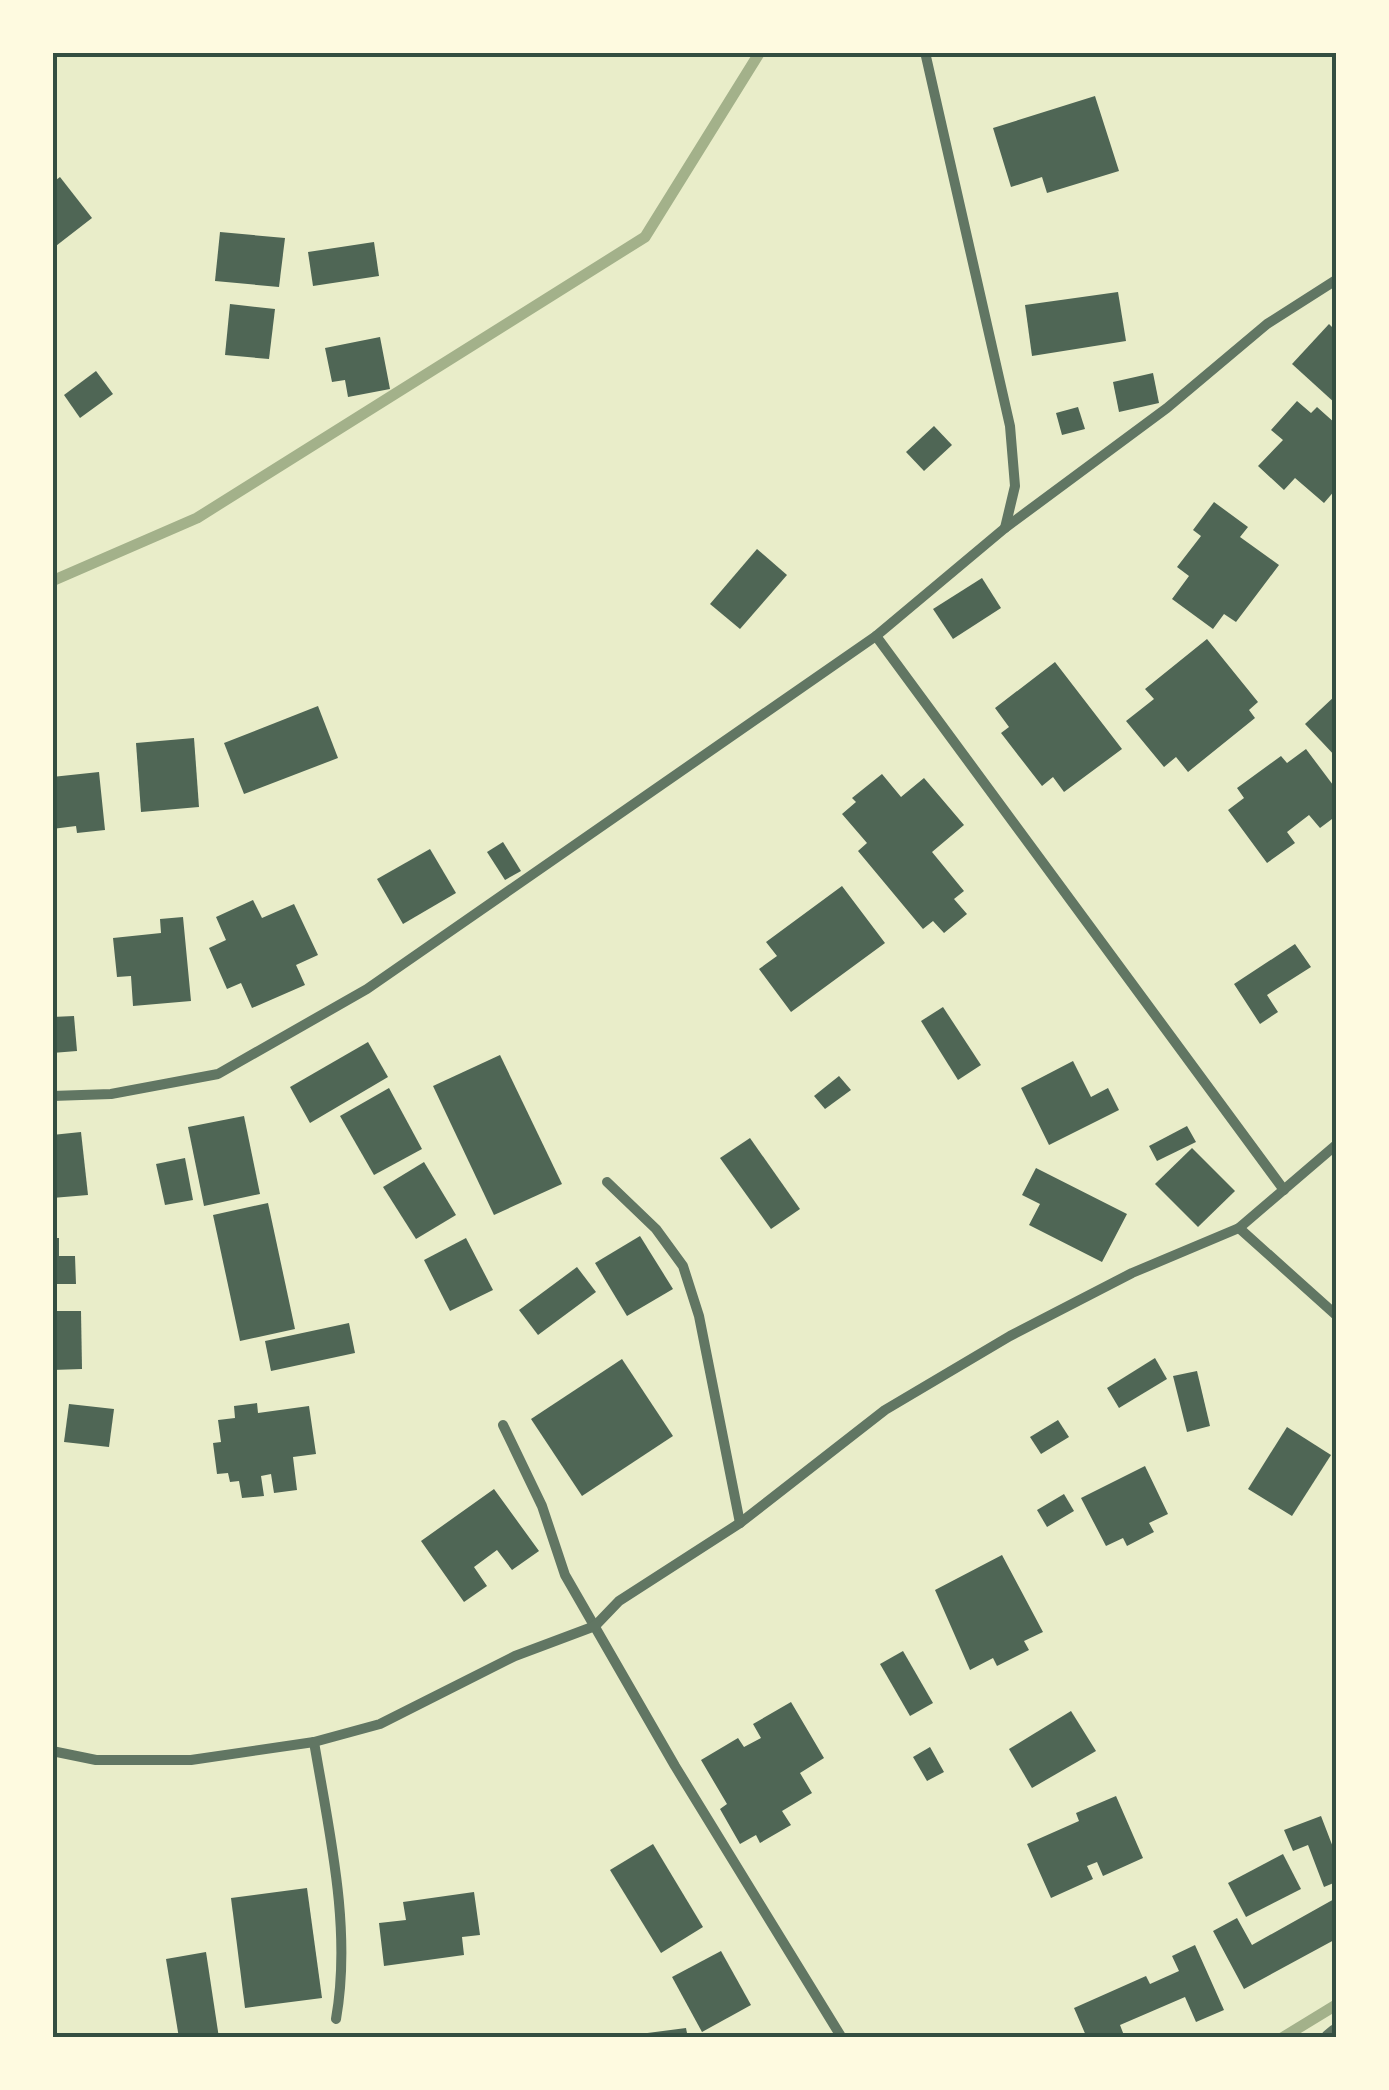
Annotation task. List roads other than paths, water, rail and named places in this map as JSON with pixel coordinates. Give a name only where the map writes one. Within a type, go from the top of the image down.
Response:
[{"type":"street","points":[[925,52],[1010,426],[1014,486],[1005,528]]},
{"type":"street","points":[[52,1096],[111,1094],[218,1074],[263,1052],[367,989],[876,636],[1005,528],[1167,408],[1267,324],[1336,280]]},
{"type":"street","points":[[876,636],[1284,1190]]},
{"type":"street","points":[[52,1751],[96,1760],[192,1760],[314,1742],[380,1724],[515,1656],[595,1626],[619,1601],[740,1524],[885,1410],[1010,1336],[1132,1273],[1239,1228],[1336,1145]]},
{"type":"street","points":[[607,1182],[656,1229],[683,1266],[699,1316],[740,1524]]},
{"type":"street","points":[[1239,1228],[1336,1314]]},
{"type":"street","points":[[503,1424],[542,1506],[564,1575],[684,1781],[842,2038]]},
{"type":"street","points":[[314,1742],[341,1936],[342,1986],[336,2019]]},
{"type":"street","points":[[1330,2038],[1336,2033]]},
{"type":"waterway","points":[[52,581],[197,518],[645,237],[760,52]]},
{"type":"waterway","points":[[1282,2038],[1336,2005]]}]
